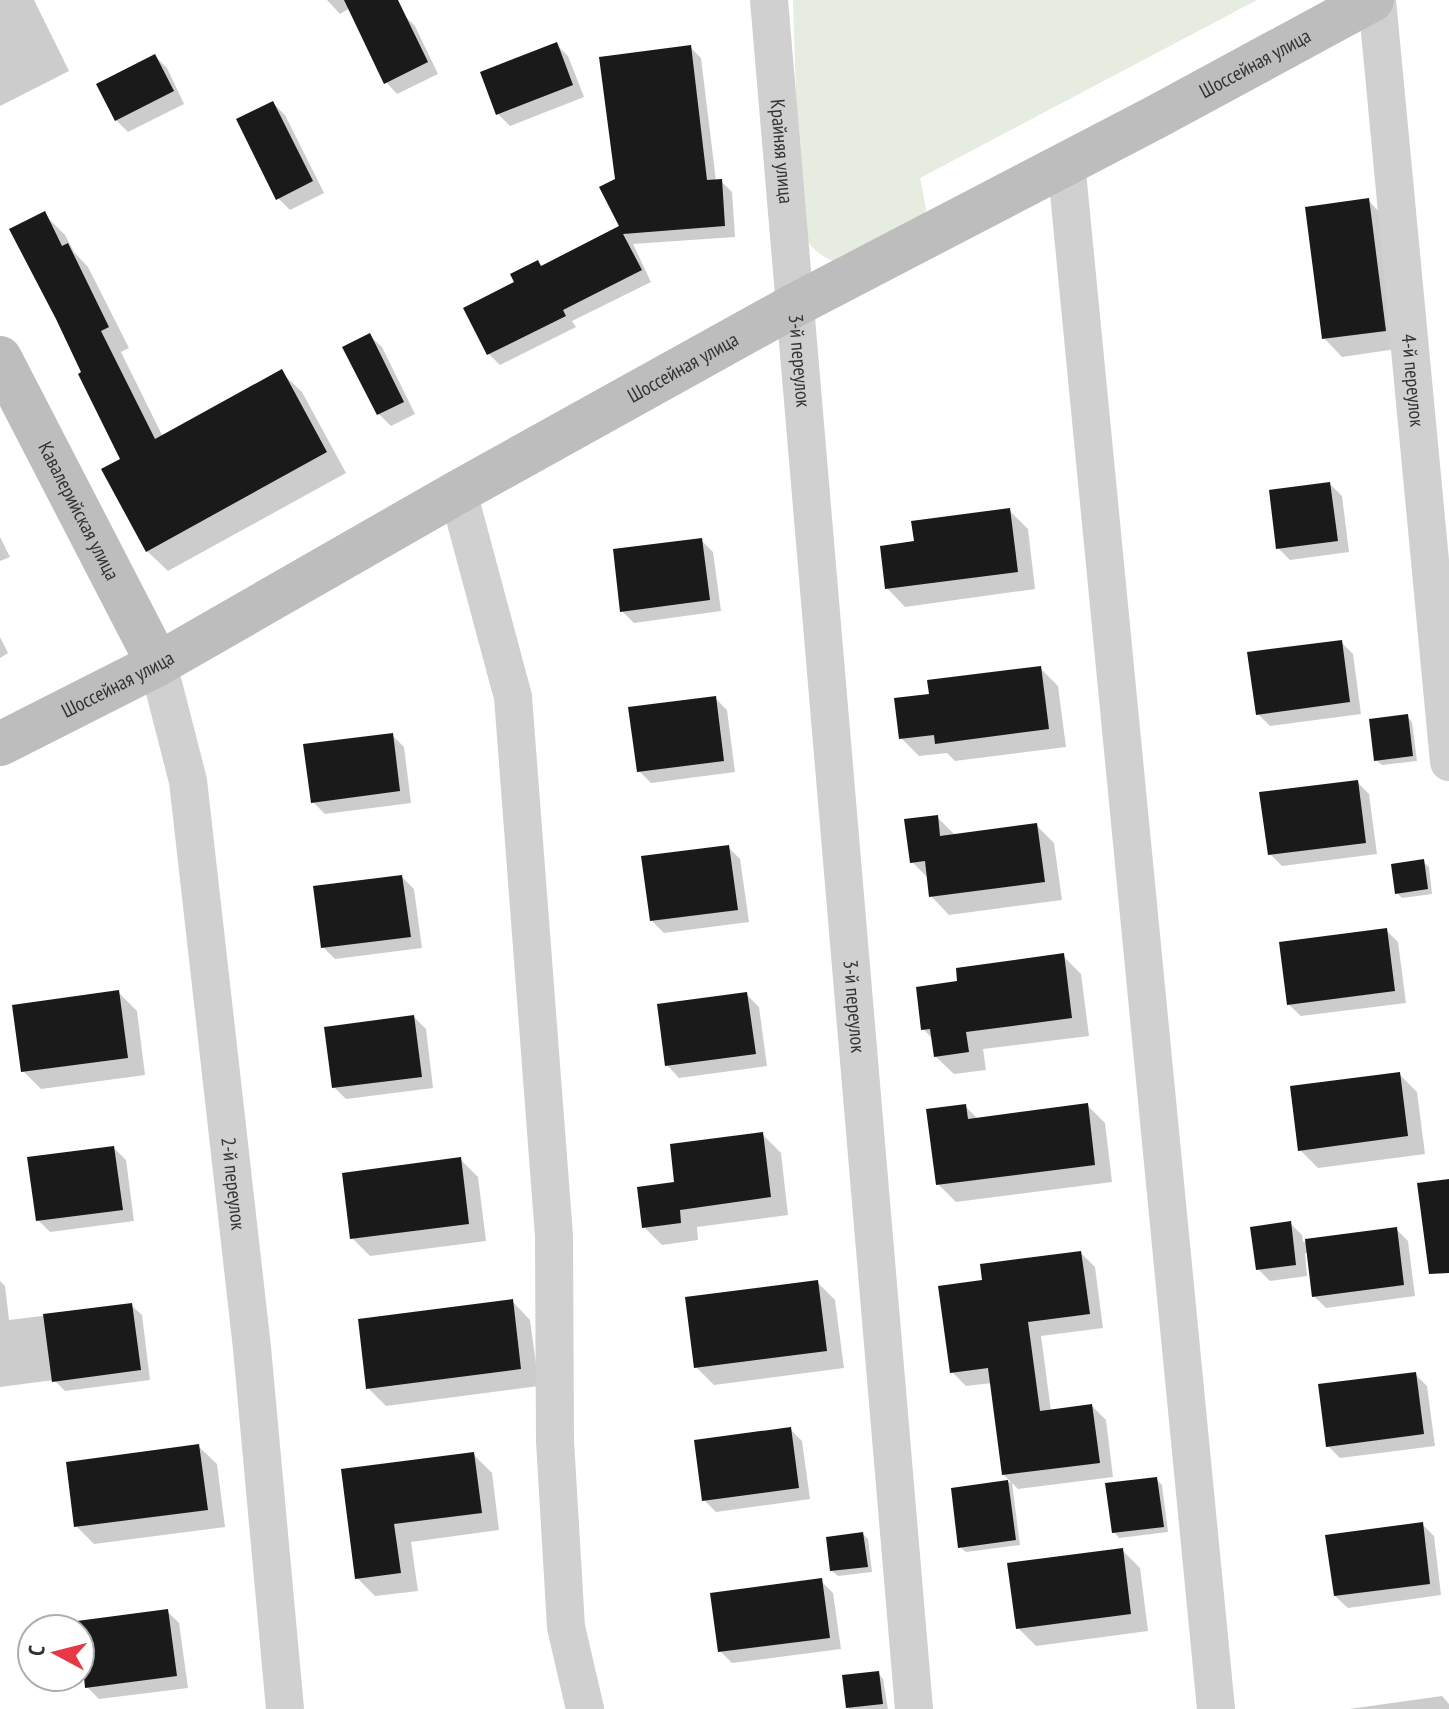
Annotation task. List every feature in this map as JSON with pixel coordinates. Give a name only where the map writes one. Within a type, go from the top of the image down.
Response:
[{"type":"main road","name":"Шоссейная улица","points":[[0,744],[158,664],[458,492],[795,305],[1374,0]]},
{"type":"main road","name":"Кавалерийская улица","points":[[0,358],[158,664]]},
{"type":"street","name":"Крайняя улица","points":[[769,0],[795,305]]},
{"type":"street","name":"4-й переулок","points":[[1374,0],[1449,762]]},
{"type":"street","points":[[1066,162],[1216,1709]]},
{"type":"street","name":"3-й переулок","points":[[795,305],[914,1709]]},
{"type":"street","points":[[458,492],[513,697],[554,1236],[555,1441],[566,1627],[585,1709]]},
{"type":"street","name":"2-й переулок","points":[[158,664],[188,781],[252,1348],[285,1709]]},
{"type":"shaded area","points":[[793,0],[1257,0],[920,178],[926,209],[922,222],[834,262],[812,246],[800,222]]},
{"type":"building","points":[[344,0],[398,0],[428,62],[384,84]]},
{"type":"building","points":[[557,42],[573,85],[496,115],[480,72]]},
{"type":"building","points":[[691,45],[707,180],[722,179],[725,226],[623,234],[642,270],[563,310],[566,316],[487,355],[463,308],[514,282],[510,274],[538,260],[541,266],[619,226],[599,187],[615,179],[599,57]]},
{"type":"building","points":[[155,54],[174,91],[115,121],[96,84]]},
{"type":"building","points":[[273,101],[313,181],[276,200],[236,119]]},
{"type":"building","points":[[1369,198],[1386,331],[1322,339],[1305,207]]},
{"type":"building","points":[[45,211],[62,246],[68,243],[109,327],[101,331],[155,439],[282,369],[327,452],[146,552],[101,469],[120,459],[78,374],[81,372],[56,319],[9,229]]},
{"type":"building","points":[[370,333],[404,402],[377,415],[342,347]]},
{"type":"building","points":[[1330,482],[1338,541],[1276,549],[1269,490]]},
{"type":"building","points":[[1010,508],[1018,572],[885,589],[880,546],[914,541],[911,521]]},
{"type":"building","points":[[702,538],[710,600],[620,612],[613,549]]},
{"type":"building","points":[[1342,640],[1350,702],[1256,715],[1247,652]]},
{"type":"building","points":[[1041,666],[1049,729],[935,744],[934,735],[899,739],[894,698],[929,694],[927,680]]},
{"type":"building","points":[[716,696],[724,761],[637,772],[628,707]]},
{"type":"building","points":[[1408,714],[1413,756],[1374,761],[1369,719]]},
{"type":"building","points":[[393,733],[400,791],[311,803],[303,744]]},
{"type":"building","points":[[1358,780],[1366,843],[1268,855],[1259,792]]},
{"type":"building","points":[[938,815],[940,836],[1037,823],[1045,882],[929,897],[925,861],[910,863],[904,819]]},
{"type":"building","points":[[729,845],[738,910],[650,921],[641,856]]},
{"type":"building","points":[[1424,859],[1428,889],[1395,894],[1391,864]]},
{"type":"building","points":[[402,875],[411,937],[321,948],[313,886]]},
{"type":"building","points":[[1387,928],[1395,991],[1287,1005],[1279,942]]},
{"type":"building","points":[[1064,953],[1072,1018],[966,1032],[969,1052],[934,1057],[930,1029],[921,1030],[916,987],[957,981],[956,968]]},
{"type":"building","points":[[119,990],[128,1058],[21,1072],[12,1005]]},
{"type":"building","points":[[747,992],[756,1054],[665,1066],[657,1004]]},
{"type":"building","points":[[414,1015],[422,1077],[332,1088],[324,1027]]},
{"type":"building","points":[[1400,1072],[1408,1136],[1298,1151],[1290,1086]]},
{"type":"building","points":[[1088,1103],[1095,1165],[936,1185],[926,1109],[966,1104],[968,1119]]},
{"type":"building","points":[[763,1132],[771,1197],[680,1210],[681,1223],[642,1228],[637,1187],[674,1182],[670,1144]]},
{"type":"building","points":[[114,1146],[123,1210],[36,1221],[27,1157]]},
{"type":"building","points":[[461,1157],[469,1224],[350,1239],[342,1173]]},
{"type":"building","points":[[1449,1179],[1449,1273],[1429,1274],[1417,1183]]},
{"type":"building","points":[[1291,1221],[1296,1265],[1256,1270],[1250,1227]]},
{"type":"building","points":[[1397,1227],[1404,1285],[1312,1297],[1305,1239]]},
{"type":"building","points":[[1081,1251],[1090,1314],[1028,1322],[1040,1411],[1092,1404],[1100,1463],[1002,1475],[988,1368],[950,1373],[938,1286],[982,1280],[980,1264]]},
{"type":"building","points":[[818,1280],[827,1351],[694,1368],[685,1297]]},
{"type":"building","points":[[513,1299],[521,1369],[366,1389],[358,1319]]},
{"type":"building","points":[[132,1303],[141,1370],[52,1382],[43,1314]]},
{"type":"building","points":[[1416,1372],[1424,1434],[1326,1447],[1318,1384]]},
{"type":"building","points":[[791,1427],[799,1488],[702,1501],[694,1440]]},
{"type":"building","points":[[199,1444],[208,1510],[74,1527],[66,1462]]},
{"type":"building","points":[[474,1452],[482,1513],[394,1524],[401,1573],[355,1579],[341,1469]]},
{"type":"building","points":[[1157,1477],[1164,1527],[1112,1533],[1105,1483]]},
{"type":"building","points":[[1008,1480],[1016,1540],[958,1548],[951,1488]]},
{"type":"building","points":[[1423,1522],[1430,1584],[1334,1596],[1325,1535]]},
{"type":"building","points":[[863,1532],[868,1567],[830,1571],[826,1537]]},
{"type":"building","points":[[1123,1548],[1131,1614],[1016,1629],[1007,1563]]},
{"type":"building","points":[[822,1578],[830,1638],[718,1652],[710,1593]]},
{"type":"building","points":[[168,1609],[177,1676],[96,1687],[96,1618]]},
{"type":"building","points":[[879,1671],[883,1704],[846,1708],[842,1675]]}]
